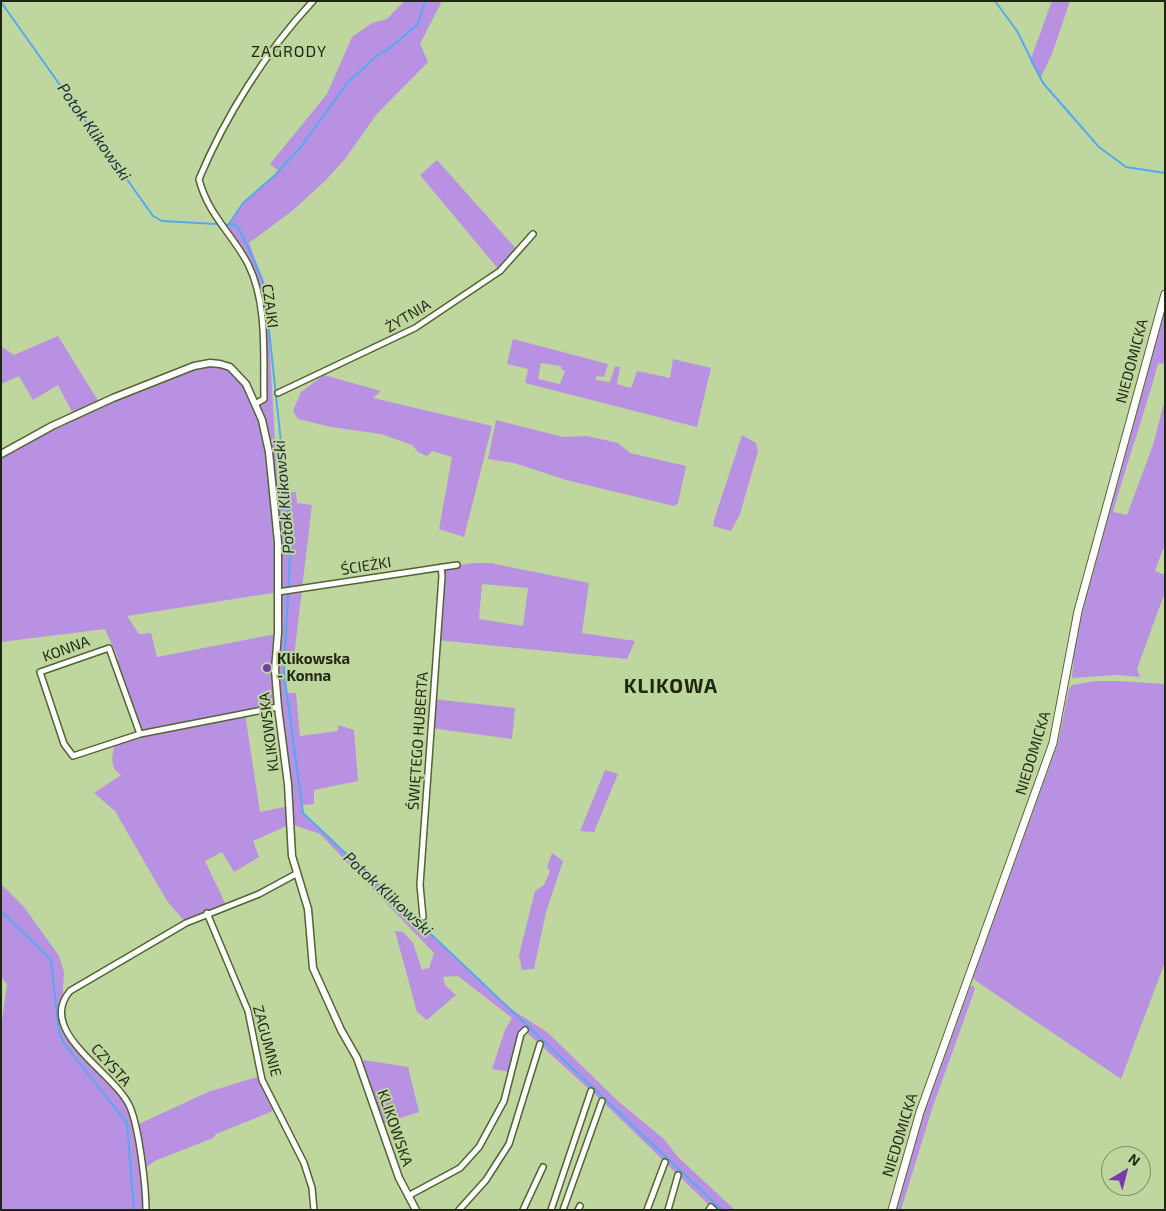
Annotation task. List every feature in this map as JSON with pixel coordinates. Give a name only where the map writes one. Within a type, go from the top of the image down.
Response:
[{"type":"main road","name":"NIEDOMICKA","points":[[892,1210],[920,1112],[1053,742],[1078,611],[1165,294]]},
{"type":"street","name":"CZAJKI","points":[[254,404],[264,399],[258,288],[239,249],[221,227],[218,218],[206,201],[199,179],[209,155],[278,42],[312,1]]},
{"type":"street","name":"ŻYTNIA","points":[[278,393],[415,328],[500,271],[533,234]]},
{"type":"street","name":"KLIKOWSKA","points":[[1,454],[52,426],[113,398],[194,366],[210,363],[230,367],[239,375],[262,420],[269,452],[282,591],[275,670],[278,707],[296,874],[308,909],[313,968],[341,1030],[357,1058],[408,1196],[416,1210]]},
{"type":"street","name":"ŚCIEŻKI","points":[[282,591],[457,565]]},
{"type":"street","name":"ŚWIĘTEGO HUBERTA","points":[[423,917],[420,885],[442,576],[441,567]]},
{"type":"street","name":"KONNA","points":[[140,734],[109,648],[40,672],[64,744],[73,756],[140,734],[278,707]]},
{"type":"street","points":[[207,913],[259,894],[296,874]]},
{"type":"street","name":"CZYSTA","points":[[146,1210],[143,1173],[130,1107],[115,1085],[72,1043],[62,1018],[64,998],[70,991],[186,923],[207,913]]},
{"type":"street","name":"ZAGUMNIE","points":[[207,913],[248,1011],[262,1080],[304,1163],[312,1188],[314,1210]]},
{"type":"street","points":[[408,1196],[460,1168],[479,1148],[502,1106],[521,1034],[525,1030]]},
{"type":"street","points":[[459,1210],[486,1180],[509,1144],[540,1044]]},
{"type":"street","points":[[551,1210],[591,1091]]},
{"type":"street","points":[[563,1210],[602,1101]]},
{"type":"street","points":[[648,1210],[665,1162]]},
{"type":"street","points":[[523,1210],[543,1167]]},
{"type":"street","points":[[668,1210],[678,1175]]},
{"type":"shaded area","points":[[404,1],[442,1],[420,44],[428,62],[376,115],[345,159],[325,181],[292,211],[249,243],[264,282],[267,302],[278,493],[296,492],[297,503],[312,505],[293,665],[284,665],[286,693],[296,693],[300,736],[338,731],[338,725],[354,730],[358,781],[314,790],[314,804],[302,805],[303,813],[506,1006],[547,1032],[619,1102],[664,1139],[678,1157],[735,1210],[714,1210],[602,1101],[525,1031],[521,1034],[512,1072],[492,1069],[505,1030],[512,1018],[458,976],[443,977],[445,985],[456,995],[427,1020],[417,1012],[395,931],[403,932],[413,943],[422,970],[429,968],[434,953],[320,834],[291,824],[253,841],[259,857],[234,872],[222,852],[205,861],[226,905],[186,923],[167,901],[115,811],[94,793],[121,775],[113,765],[112,757],[115,743],[140,734],[116,664],[118,658],[105,629],[1,642],[1,457],[13,449],[120,399],[207,365],[221,364],[228,367],[242,380],[255,404],[264,399],[259,298],[248,266],[223,226],[229,223],[243,203],[279,171],[270,164],[327,94],[352,37],[372,23],[387,19]],"holes":[[[278,592],[276,634],[157,657],[151,633],[139,634],[127,616]],[[278,707],[289,806],[260,812],[245,714]]]},
{"type":"shaded area","points":[[1052,1],[1070,1],[1052,54],[1040,79],[1030,61]]},
{"type":"shaded area","points":[[437,160],[519,252],[500,271],[420,175]]},
{"type":"shaded area","points":[[1165,309],[1165,364],[1158,363],[1113,512],[1127,515],[1153,445],[1165,399],[1165,543],[1155,571],[1165,575],[1165,592],[1137,669],[1140,677],[1118,675],[1072,678],[1074,650],[1082,613]]},
{"type":"shaded area","points":[[58,336],[100,404],[74,416],[58,385],[33,400],[19,376],[1,384],[1,346],[14,355]]},
{"type":"shaded area","points":[[513,339],[608,364],[604,377],[596,376],[596,380],[610,382],[615,366],[620,367],[617,384],[631,388],[637,371],[670,378],[673,359],[711,368],[697,427],[525,383],[528,369],[507,364]],"holes":[[[541,363],[561,366],[561,369],[565,371],[560,384],[538,379]]]},
{"type":"shaded area","points":[[324,375],[381,391],[373,398],[492,426],[464,537],[439,529],[452,457],[432,451],[427,456],[418,452],[412,445],[381,434],[331,427],[298,419],[293,411],[301,392]]},
{"type":"shaded area","points":[[496,420],[563,437],[587,436],[618,443],[630,453],[686,466],[678,503],[674,506],[566,480],[514,463],[488,459]]},
{"type":"shaded area","points":[[742,435],[756,443],[758,451],[740,514],[731,531],[713,526]]},
{"type":"shaded area","points":[[490,563],[589,583],[582,633],[635,641],[627,659],[437,640],[441,567]],"holes":[[[482,584],[528,588],[523,626],[479,619]]]},
{"type":"shaded area","points":[[1095,681],[1165,684],[1165,962],[1121,1079],[976,981],[973,977],[1058,743],[1069,689],[1072,685]]},
{"type":"shaded area","points":[[433,699],[515,708],[512,739],[431,728]]},
{"type":"shaded area","points":[[605,770],[618,774],[594,832],[580,831]]},
{"type":"shaded area","points":[[552,853],[563,861],[546,912],[534,969],[522,970],[519,955],[535,891],[544,885],[550,871],[547,867]]},
{"type":"shaded area","points":[[1,884],[24,907],[59,956],[64,972],[62,1006],[65,1029],[130,1107],[137,1139],[146,1210],[1,1210],[1,1028],[7,984],[1,977]]},
{"type":"shaded area","points":[[973,985],[975,989],[932,1109],[901,1210],[896,1210],[923,1116],[970,987]]},
{"type":"shaded area","points":[[364,1060],[408,1067],[419,1112],[380,1125],[359,1065]]},
{"type":"shaded area","points":[[257,1077],[273,1111],[216,1134],[213,1138],[157,1160],[146,1167],[139,1124],[208,1092]]},
{"type":"waterway","points":[[229,224],[243,203],[275,175],[300,148],[348,82],[378,55],[390,48],[418,24],[425,1]]},
{"type":"waterway","points":[[995,1],[1017,31],[1043,83],[1099,147],[1126,167],[1165,173]]},
{"type":"waterway","name":"Potok Klikowski","points":[[1,2],[153,216],[162,221],[235,225],[239,229],[263,282],[291,536],[284,673],[303,813],[722,1210]]},
{"type":"waterway","points":[[1,911],[51,960],[59,1032],[63,1042],[127,1123],[134,1210]]},
{"type":"place","name":"Klikowska - Konna","points":[[267,668]]},
{"type":"district","name":"ZAGRODY","points":[[289,52]]},
{"type":"district","name":"KLIKOWA","points":[[671,686]]}]
